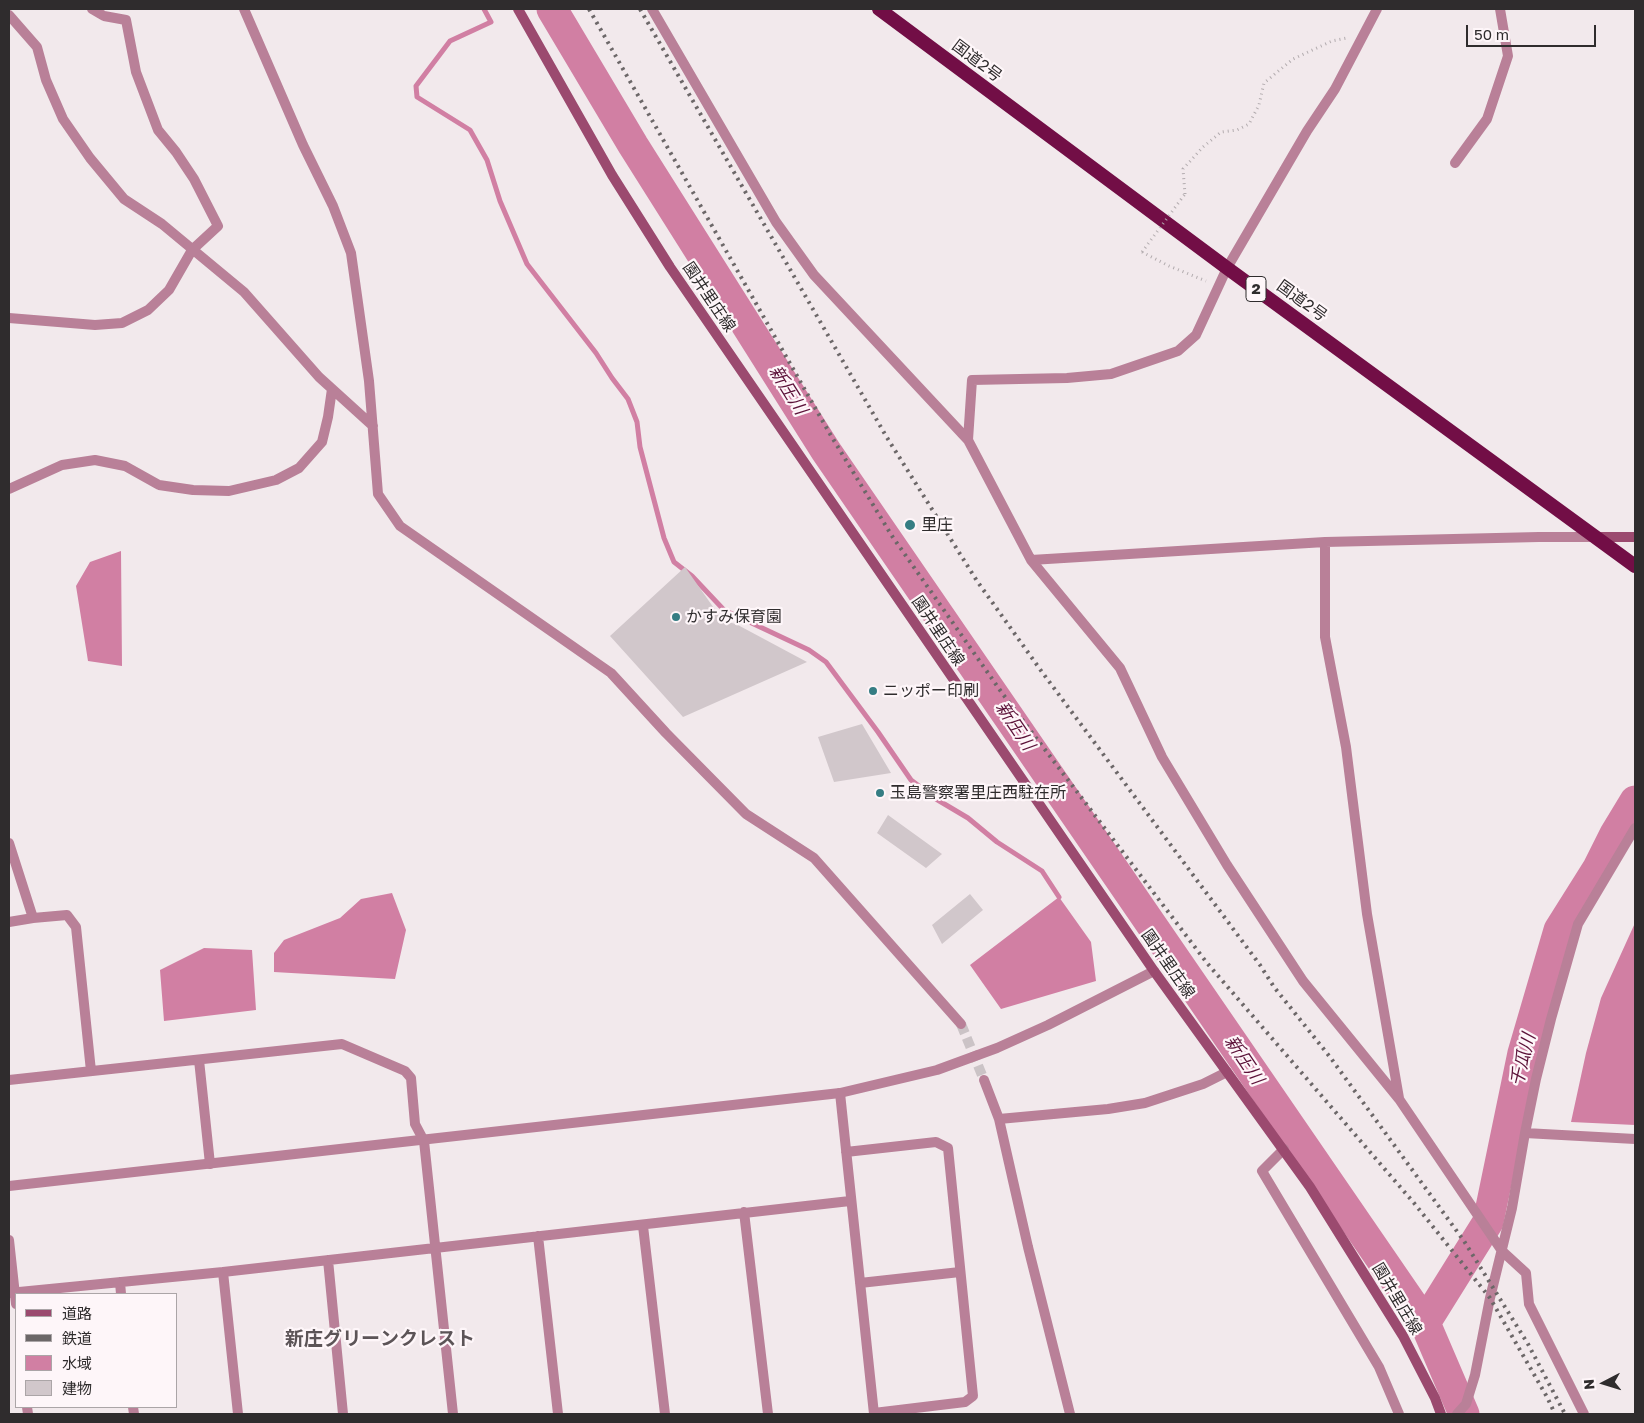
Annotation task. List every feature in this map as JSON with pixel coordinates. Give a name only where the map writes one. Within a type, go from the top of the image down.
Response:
[{"type":"highway","name":"国道2号","points":[[879,9],[1227,268],[1598,537],[1635,566]]},
{"type":"main road","name":"園井里庄線","points":[[518,9],[612,176],[670,267],[1154,971],[1310,1187],[1403,1336],[1435,1398],[1441,1414]]},
{"type":"main road","points":[[1598,537],[1635,537]]},
{"type":"street","points":[[9,318],[95,325],[122,323],[148,310],[169,290],[192,250],[218,226],[194,179],[158,130],[136,72],[126,20],[104,16],[92,9]]},
{"type":"street","points":[[244,9],[303,145],[333,206],[351,253],[369,381],[378,494],[400,526],[611,673],[666,733],[746,814],[814,858],[961,1024]]},
{"type":"street","points":[[652,9],[776,222],[814,275],[968,440],[1032,560],[1120,668],[1162,757],[1227,866],[1303,981],[1399,1099],[1502,1251],[1526,1273],[1529,1304],[1584,1414]]},
{"type":"street","points":[[968,440],[972,380],[1067,378],[1112,374],[1178,351],[1196,335],[1227,268],[1307,131],[1335,89],[1376,9]]},
{"type":"street","points":[[1455,163],[1487,119],[1508,56],[1500,9]]},
{"type":"street","points":[[9,15],[37,47],[46,80],[63,119],[90,158],[124,199],[162,224],[244,292],[319,377],[373,426]]},
{"type":"street","points":[[9,488],[62,465],[95,460],[125,466],[159,484],[193,490],[229,491],[276,480],[299,468],[322,442],[332,389]]},
{"type":"street","points":[[1032,560],[1325,542],[1598,537]]},
{"type":"street","points":[[1325,542],[1325,637],[1346,747],[1366,914],[1399,1099]]},
{"type":"street","points":[[1457,1414],[1466,1404],[1468,1397],[1512,1208],[1525,1133],[1551,1019],[1578,924],[1635,828]]},
{"type":"street","points":[[9,843],[33,918]]},
{"type":"street","points":[[9,922],[67,915],[76,927],[91,1071]]},
{"type":"street","points":[[9,1186],[840,1093],[937,1070],[997,1048],[1048,1025],[1154,971]]},
{"type":"street","points":[[9,1080],[342,1044],[405,1071],[410,1078],[415,1124],[424,1141],[454,1414]]},
{"type":"street","points":[[199,1060],[210,1164]]},
{"type":"street","points":[[999,1118],[1108,1109],[1146,1103],[1203,1084],[1227,1072]]},
{"type":"street","points":[[984,1080],[999,1118],[1030,1256],[1070,1414]]},
{"type":"street","points":[[840,1093],[850,1201],[874,1413],[965,1402],[973,1396],[948,1148],[936,1142],[846,1152]]},
{"type":"street","points":[[1525,1133],[1635,1138]]},
{"type":"street","points":[[1284,1149],[1262,1170],[1379,1367],[1399,1414]]},
{"type":"street","points":[[9,1240],[12,1293],[643,1226],[744,1212],[850,1201]]},
{"type":"street","points":[[744,1212],[768,1414]]},
{"type":"street","points":[[643,1226],[665,1414]]},
{"type":"street","points":[[538,1236],[558,1414]]},
{"type":"street","points":[[328,1260],[343,1414]]},
{"type":"street","points":[[222,1272],[238,1414]]},
{"type":"street","points":[[860,1283],[960,1272]]},
{"type":"street","points":[[120,1282],[121,1293]]},
{"type":"path","points":[[1218,286],[1169,266],[1142,252],[1185,194],[1183,168],[1221,132],[1237,130],[1249,124],[1259,105],[1264,83],[1293,59],[1332,41],[1362,35]]},
{"type":"water","points":[[121,551],[122,666],[88,661],[76,586],[90,562]]},
{"type":"water","points":[[392,893],[406,930],[395,979],[274,972],[274,953],[284,940],[340,918],[361,899]]},
{"type":"water","points":[[1059,897],[1091,942],[1096,981],[1001,1009],[970,965]]},
{"type":"water","points":[[1635,923],[1635,1125],[1571,1122],[1586,1053],[1601,998]]},
{"type":"water","points":[[204,948],[252,950],[256,1010],[164,1021],[160,970]]},
{"type":"building","points":[[685,567],[723,621],[736,624],[807,662],[683,717],[610,636]]},
{"type":"building","points":[[862,724],[891,773],[834,782],[818,737]]},
{"type":"building","points":[[888,815],[942,854],[926,868],[877,833]]},
{"type":"building","points":[[970,894],[983,910],[942,944],[932,925]]},
{"type":"waterway","points":[[484,9],[491,22],[450,41],[416,86],[417,97],[470,130],[487,160],[500,201],[527,264],[596,353],[628,399],[637,422],[640,447],[664,538],[674,562],[692,576],[724,610],[809,650],[826,662],[911,780],[936,799],[968,818],[997,842],[1042,871],[1059,897]]},
{"type":"waterway","name":"新圧川","points":[[552,9],[633,145],[826,451],[1425,1323],[1464,1414]]},
{"type":"waterway","name":"千瓜川","points":[[1425,1323],[1488,1222],[1523,1053],[1559,930],[1598,868],[1615,834],[1635,801]]},
{"type":"tunnel","points":[[961,1024],[984,1080]]},
{"type":"railway","points":[[589,9],[830,434],[892,536],[1002,693],[1207,963],[1414,1203],[1490,1298],[1555,1414]]},
{"type":"railway","points":[[640,9],[886,436],[977,581],[1042,672],[1260,965],[1274,987],[1330,1057],[1464,1241],[1528,1344],[1565,1414]]},
{"type":"place","name":"里庄","points":[[910,525]]},
{"type":"place","name":"かすみ保育園","points":[[676,617]]},
{"type":"place","name":"ニッポー印刷","points":[[873,691]]},
{"type":"place","name":"玉島警察署里庄西駐在所","points":[[880,793]]},
{"type":"district","name":"新庄グリーンクレスト","points":[[380,1339]]}]
